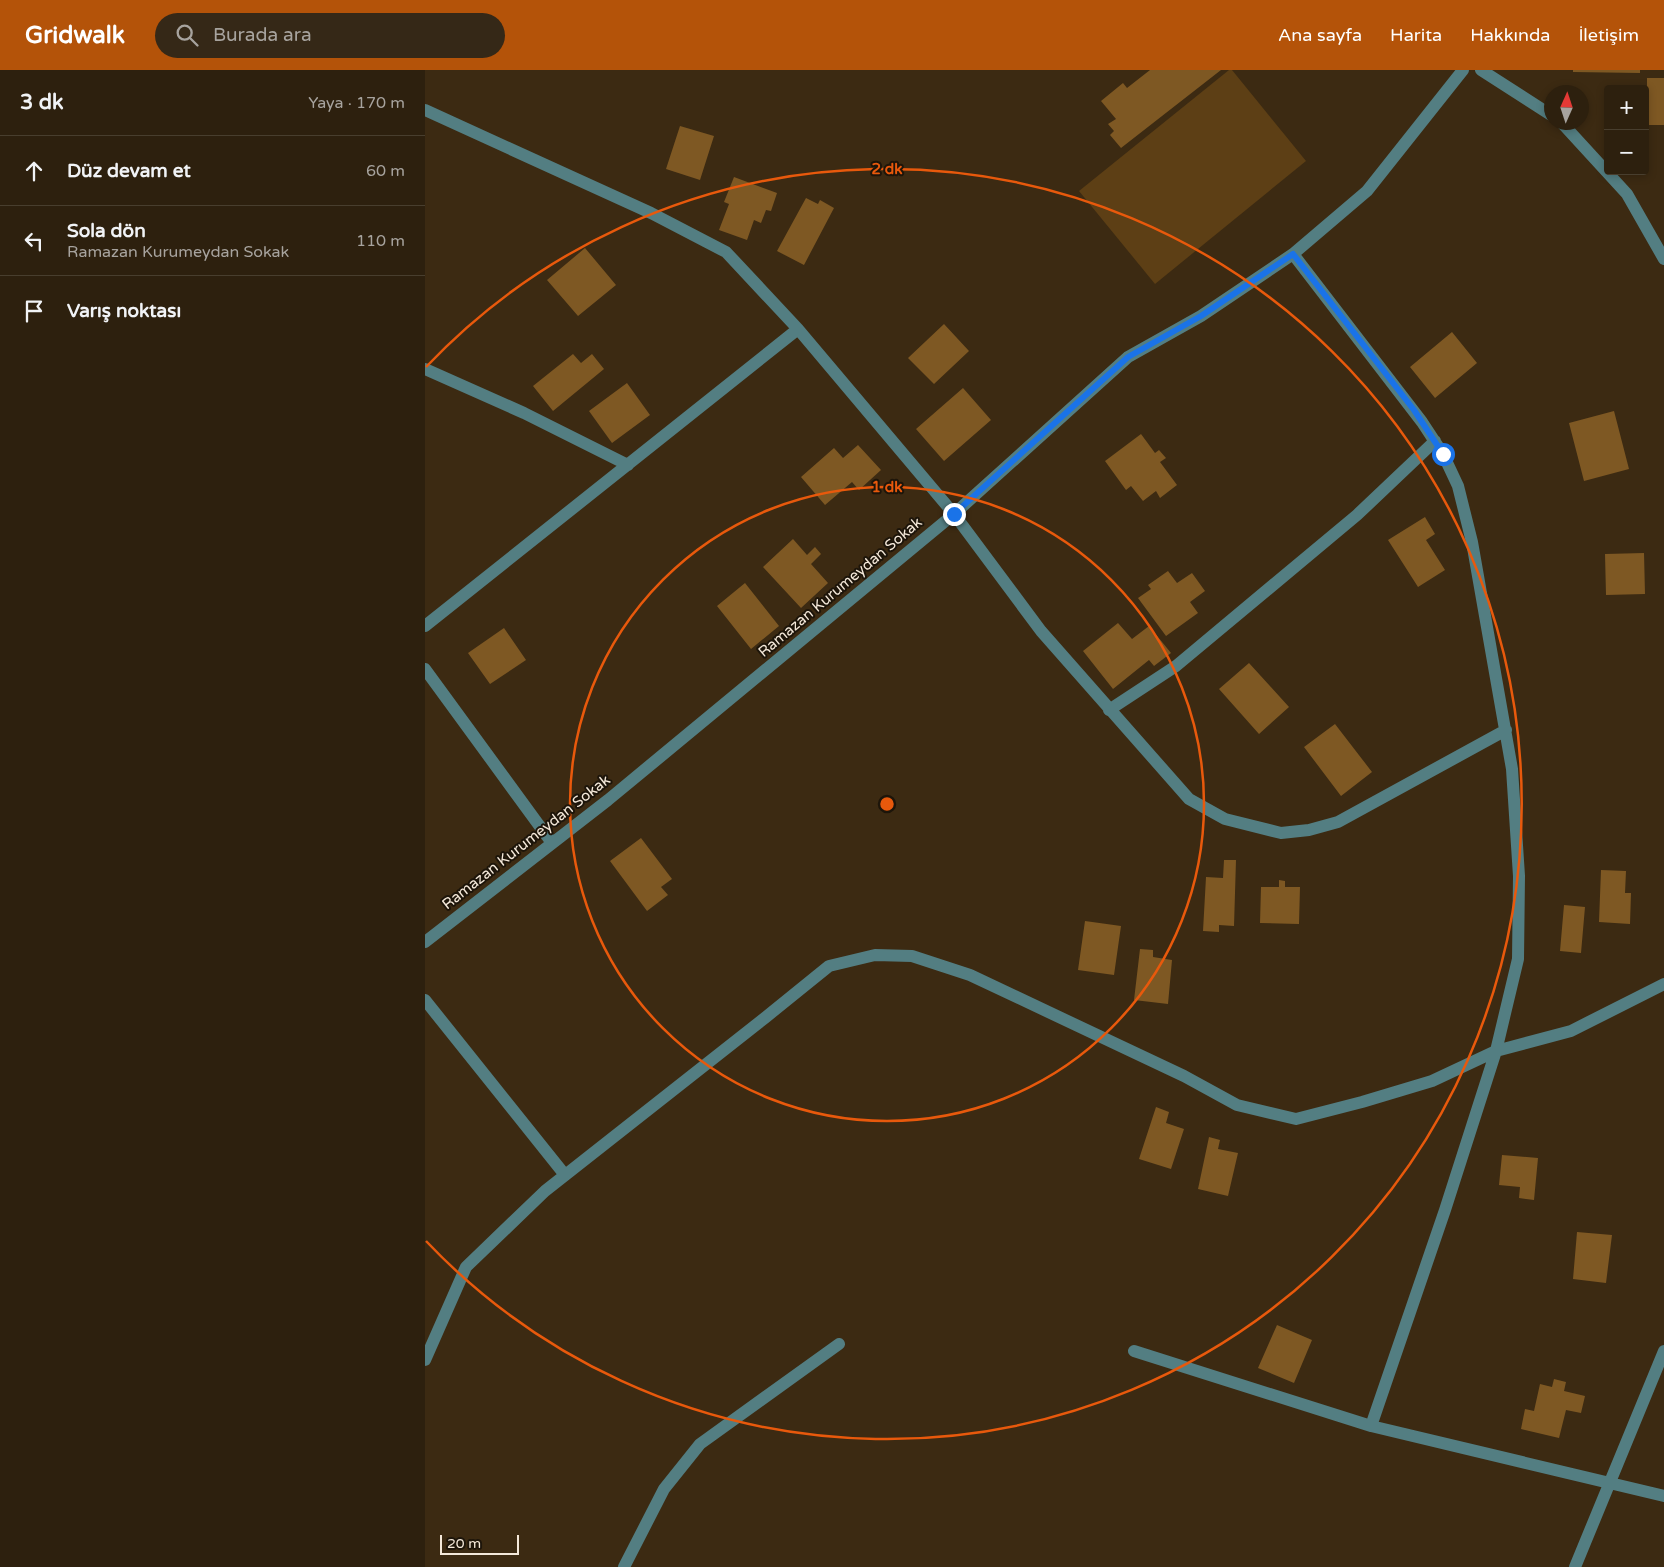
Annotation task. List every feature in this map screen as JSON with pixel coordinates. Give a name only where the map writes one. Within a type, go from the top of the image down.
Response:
[{"type":"street","name":"Ramazan Kurumeydan Sokak","points":[[425,942],[608,800],[954,514],[1128,357],[1201,316],[1293,254],[1367,191],[1463,70]]},
{"type":"street","points":[[1481,70],[1544,110]]},
{"type":"street","points":[[425,110],[642,209],[726,252],[798,329],[954,514],[1041,631],[1189,799],[1225,819],[1281,833],[1309,830],[1338,822],[1506,730]]},
{"type":"street","points":[[1568,130],[1627,194],[1664,259]]},
{"type":"street","points":[[1293,254],[1414,410],[1443,454],[1458,486],[1472,542],[1513,769],[1519,876],[1518,958],[1496,1051],[1445,1210],[1371,1426]]},
{"type":"street","points":[[425,626],[798,329]]},
{"type":"street","points":[[425,369],[524,413],[628,464]]},
{"type":"street","points":[[1109,710],[1175,666],[1357,515],[1435,441]]},
{"type":"street","points":[[425,669],[552,843]]},
{"type":"street","points":[[425,1360],[467,1267],[545,1191],[829,966],[875,955],[911,956],[970,975],[1184,1076],[1237,1105],[1296,1119],[1432,1081],[1496,1051],[1571,1031],[1664,984]]},
{"type":"street","points":[[425,1000],[565,1175]]},
{"type":"street","points":[[624,1567],[664,1489],[700,1444],[839,1344]]},
{"type":"street","points":[[1134,1351],[1371,1426],[1664,1496]]},
{"type":"street","points":[[1575,1567],[1610,1484],[1617,1461],[1664,1351]]},
{"type":"shaded area","points":[[1229,70],[1232,70],[1306,161],[1155,284],[1079,191]]},
{"type":"building","points":[[1150,70],[1221,70],[1121,148],[1110,135],[1114,131],[1108,124],[1116,119],[1101,101],[1123,83],[1127,88]]},
{"type":"building","points":[[1573,70],[1640,70],[1640,73],[1573,72]]},
{"type":"building","points":[[1647,78],[1664,78],[1664,125],[1649,125],[1649,85],[1647,85]]},
{"type":"building","points":[[680,126],[714,136],[700,180],[666,169]]},
{"type":"building","points":[[734,177],[777,193],[771,211],[766,210],[761,223],[754,220],[747,240],[719,230],[729,204],[724,202]]},
{"type":"building","points":[[806,198],[818,204],[820,200],[834,208],[804,265],[777,251]]},
{"type":"building","points":[[585,248],[616,285],[578,316],[547,280]]},
{"type":"building","points":[[944,324],[969,351],[934,384],[908,358]]},
{"type":"building","points":[[1452,332],[1477,363],[1435,398],[1410,367]]},
{"type":"building","points":[[573,354],[581,363],[592,354],[604,369],[553,411],[533,386]]},
{"type":"building","points":[[627,383],[650,415],[612,443],[589,411]]},
{"type":"building","points":[[963,388],[991,420],[944,461],[916,429]]},
{"type":"building","points":[[1614,411],[1629,469],[1584,481],[1569,423]]},
{"type":"building","points":[[1141,434],[1155,453],[1159,450],[1166,458],[1160,462],[1177,485],[1160,498],[1156,491],[1143,501],[1131,486],[1126,490],[1105,461]]},
{"type":"building","points":[[858,445],[881,470],[859,490],[852,482],[825,505],[801,477],[834,448],[843,458]]},
{"type":"building","points":[[1425,517],[1435,534],[1426,540],[1445,570],[1418,587],[1388,540]]},
{"type":"building","points":[[793,539],[807,555],[815,547],[821,554],[811,564],[828,583],[801,608],[763,567]]},
{"type":"building","points":[[1644,553],[1645,594],[1606,595],[1605,554]]},
{"type":"building","points":[[1168,571],[1177,583],[1192,573],[1205,591],[1190,602],[1198,613],[1166,636],[1138,598],[1151,589],[1148,585]]},
{"type":"building","points":[[745,583],[779,626],[751,649],[717,606]]},
{"type":"building","points":[[1118,623],[1132,639],[1149,626],[1171,653],[1154,666],[1149,660],[1113,689],[1083,651]]},
{"type":"building","points":[[504,628],[526,660],[490,684],[468,653]]},
{"type":"building","points":[[1249,663],[1289,707],[1259,734],[1219,689]]},
{"type":"building","points":[[1335,724],[1372,772],[1341,796],[1304,747]]},
{"type":"building","points":[[641,838],[672,879],[661,887],[668,895],[647,911],[610,861]]},
{"type":"building","points":[[1224,860],[1236,860],[1234,926],[1219,925],[1219,932],[1203,931],[1206,877],[1223,878]]},
{"type":"building","points":[[1601,870],[1626,871],[1625,893],[1631,893],[1630,924],[1599,922]]},
{"type":"building","points":[[1279,880],[1285,881],[1285,887],[1300,887],[1299,924],[1260,923],[1261,887],[1279,887]]},
{"type":"building","points":[[1564,905],[1585,907],[1581,953],[1560,951]]},
{"type":"building","points":[[1085,921],[1121,926],[1114,975],[1078,970]]},
{"type":"building","points":[[1140,949],[1153,950],[1153,957],[1172,960],[1168,1004],[1134,1000]]},
{"type":"building","points":[[1156,1107],[1169,1112],[1166,1123],[1184,1129],[1171,1169],[1139,1159]]},
{"type":"building","points":[[1209,1137],[1220,1140],[1218,1149],[1238,1153],[1228,1196],[1198,1189]]},
{"type":"building","points":[[1502,1155],[1538,1158],[1534,1200],[1519,1198],[1520,1187],[1499,1185]]},
{"type":"building","points":[[1577,1232],[1612,1235],[1606,1283],[1573,1279]]},
{"type":"building","points":[[1277,1325],[1312,1340],[1294,1383],[1258,1368]]},
{"type":"building","points":[[1554,1379],[1566,1382],[1564,1391],[1585,1396],[1581,1413],[1566,1410],[1559,1438],[1521,1429],[1525,1409],[1534,1411],[1540,1384],[1552,1387]]},
{"type":"route","points":[[954,514],[1128,357],[1201,316],[1293,254],[1414,410],[1443,454]]}]
